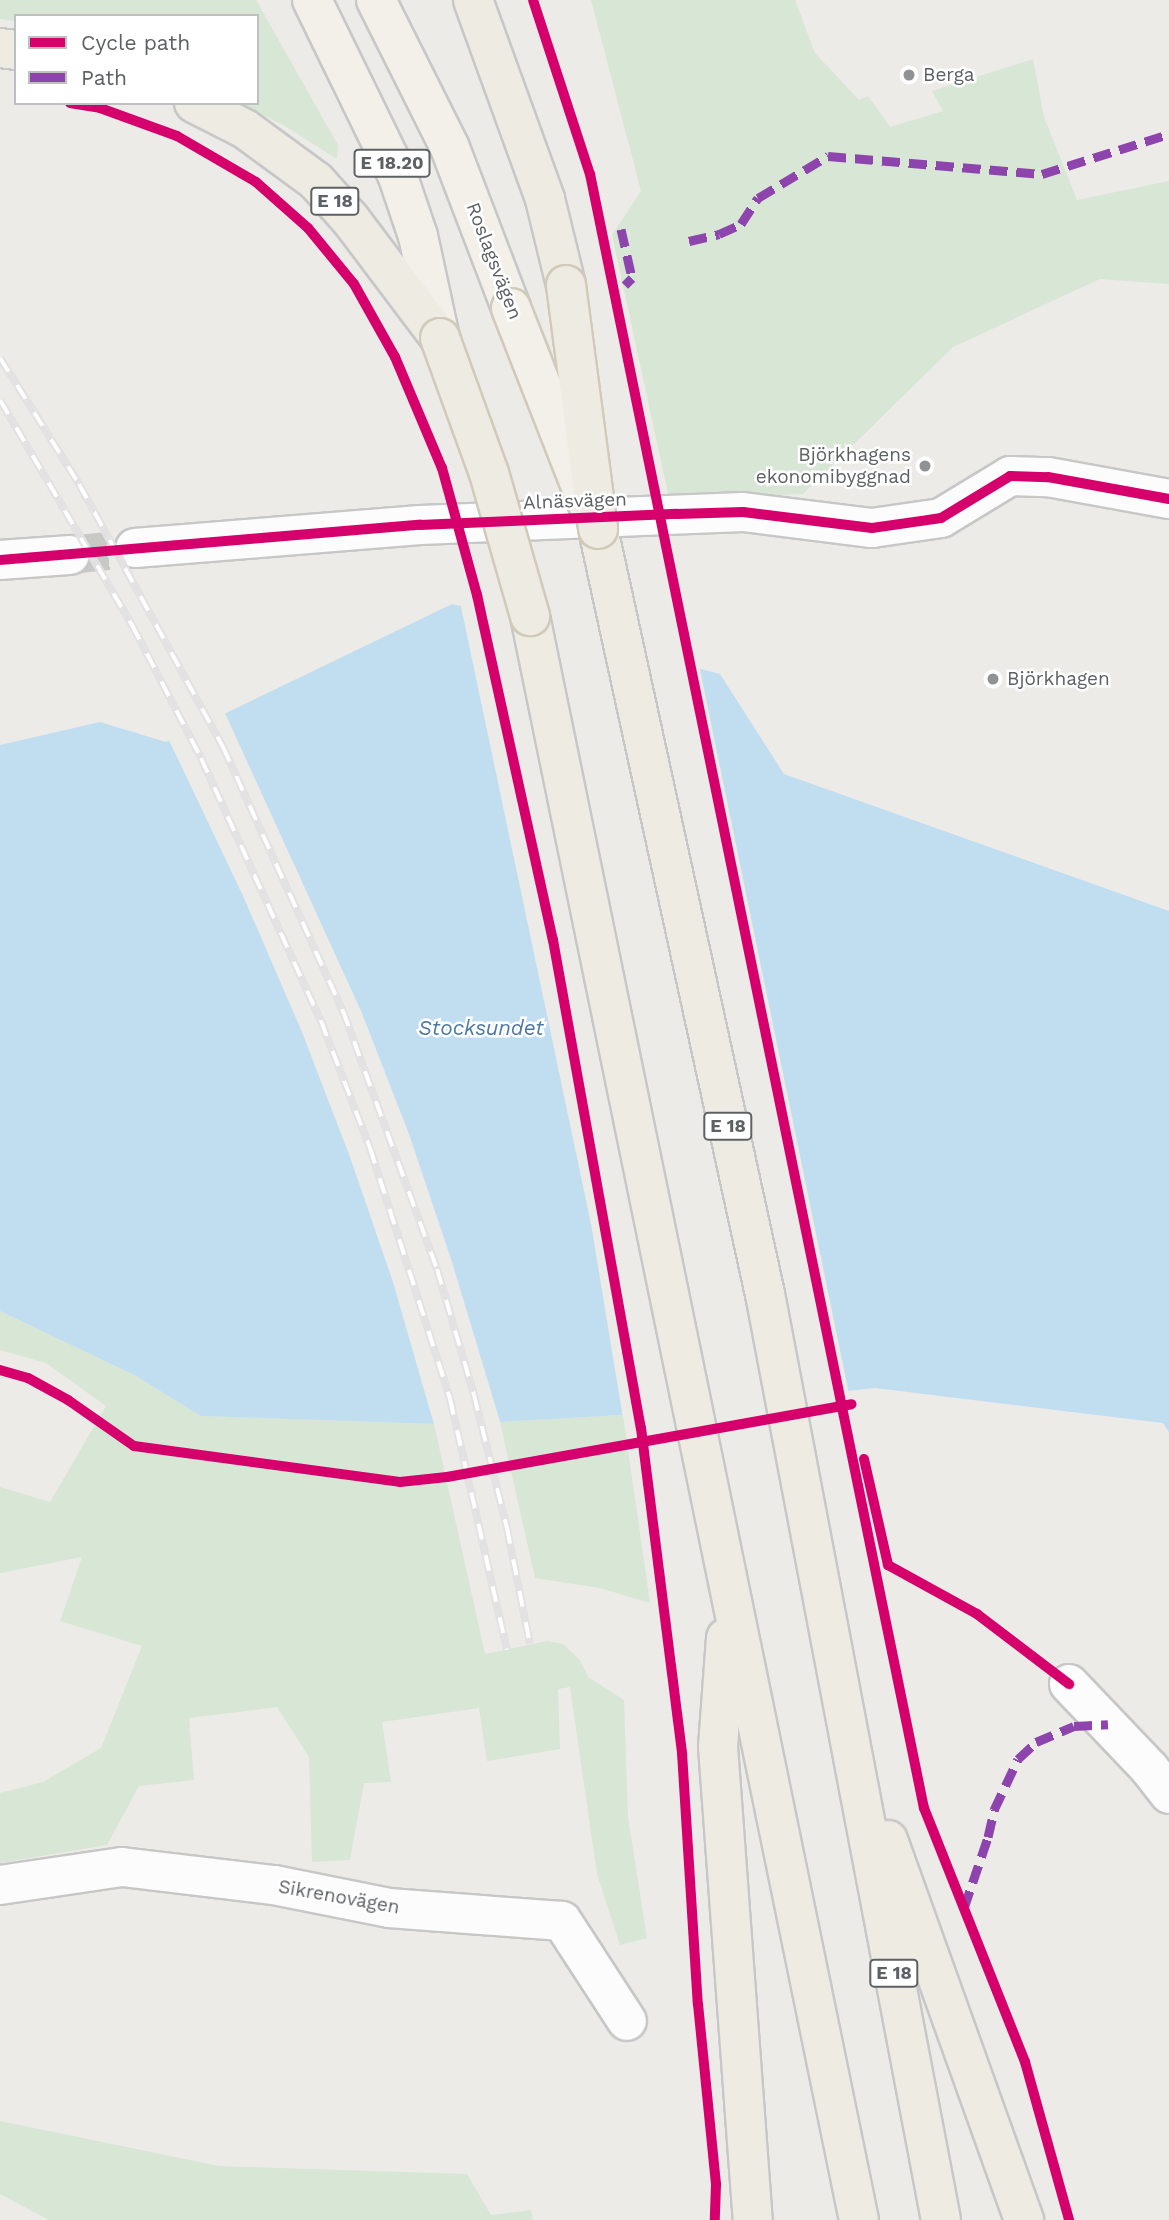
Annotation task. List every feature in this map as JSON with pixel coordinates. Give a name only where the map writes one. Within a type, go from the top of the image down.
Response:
[{"type":"highway","name":"E 18","points":[[473,0],[545,199],[566,285],[598,529],[765,1294],[941,2220]]},
{"type":"highway","name":"E 18","points":[[198,105],[245,129],[316,181],[351,220],[440,338],[489,473],[530,616],[859,2220]]},
{"type":"highway","points":[[729,1594],[718,1747],[753,2220]]},
{"type":"highway","points":[[847,1726],[1024,2220]]},
{"type":"main road","name":"E 18.20","points":[[312,0],[397,174],[418,236],[440,338]]},
{"type":"main road","name":"Roslagsvägen","points":[[376,0],[450,148],[598,529]]},
{"type":"street","name":"Alnäsvägen","points":[[135,548],[420,525],[743,512],[872,528],[941,518],[1010,476],[1048,477],[1169,499]]},
{"type":"street","points":[[0,560],[70,555]]},
{"type":"street","points":[[1069,1684],[1149,1768],[1169,1794]]},
{"type":"street","name":"Sikrenovägen","points":[[0,1885],[122,1867],[274,1885],[389,1908],[562,1921],[626,2021]]},
{"type":"green space","points":[[0,0],[256,0],[338,145],[337,159],[285,126],[243,105],[259,105],[259,14],[14,14],[14,21],[0,19]]},
{"type":"green space","points":[[591,0],[795,0],[815,53],[859,100],[868,96],[890,127],[943,111],[932,91],[1033,59],[1044,117],[1077,200],[1169,181],[1169,284],[1100,279],[953,347],[803,494],[669,498],[612,235],[641,191]]},
{"type":"green space","points":[[0,1311],[136,1376],[202,1416],[434,1424],[485,1654],[547,1641],[563,1644],[580,1660],[588,1677],[624,1700],[628,1817],[647,1938],[620,1945],[597,1874],[570,1687],[558,1689],[560,1749],[487,1761],[479,1708],[382,1722],[391,1782],[364,1783],[350,1860],[312,1862],[309,1757],[277,1707],[189,1718],[194,1780],[139,1786],[107,1845],[0,1863],[0,1793],[43,1782],[101,1748],[142,1646],[60,1621],[82,1557],[0,1573],[0,1487],[50,1502],[106,1406],[46,1363],[0,1350]]},
{"type":"green space","points":[[623,1415],[650,1603],[600,1588],[535,1578],[500,1422]]},
{"type":"green space","points":[[0,2121],[219,2166],[467,2174],[491,2215],[531,2210],[533,2220],[49,2220],[0,2194]]},
{"type":"water","name":"Stocksundet","points":[[452,604],[720,674],[784,774],[1169,911],[1169,1432],[1163,1423],[875,1388],[623,1415],[500,1422],[434,1424],[201,1416],[136,1376],[0,1311],[0,745],[100,722],[166,742]]},
{"type":"pier","points":[[460,602],[699,665],[849,1394],[623,1418],[591,1224]]},
{"type":"pier","points":[[224,711],[361,1011],[409,1134],[452,1262],[501,1425],[435,1428],[393,1282],[350,1157],[302,1032],[244,898],[168,738]]},
{"type":"tunnel","points":[[70,555],[135,548]]},
{"type":"railway","points":[[0,358],[79,484],[223,747],[343,1011],[437,1269],[474,1395],[507,1528],[530,1644]]},
{"type":"railway","points":[[0,400],[132,625],[201,758],[321,1021],[370,1148],[450,1399],[507,1650]]},
{"type":"marked path","points":[[689,241],[719,234],[741,224],[758,198],[828,156],[1042,174],[1169,134]]},
{"type":"marked path","points":[[621,229],[632,278],[625,285]]},
{"type":"marked path","points":[[964,1908],[988,1837],[994,1810],[1018,1759],[1036,1742],[1074,1726],[1108,1724]]},
{"type":"cycle path","points":[[533,0],[590,174],[924,1808],[1025,2062],[1069,2220]]},
{"type":"cycle path","points":[[82,105],[100,108],[177,136],[256,182],[308,228],[354,284],[395,357],[442,468],[477,595],[553,940],[641,1428],[682,1753],[698,2004],[716,2184],[715,2220]]},
{"type":"cycle path","points":[[0,560],[420,525],[677,514],[743,512],[872,528],[941,518],[1010,476],[1048,477],[1169,499]]},
{"type":"cycle path","points":[[0,1370],[28,1378],[68,1400],[134,1446],[400,1482],[447,1477],[851,1404]]},
{"type":"cycle path","points":[[864,1459],[888,1565],[977,1614],[1069,1684]]},
{"type":"place","name":"Berga","points":[[909,75]]},
{"type":"place","name":"Björkhagens ekonomibyggnad","points":[[925,466]]},
{"type":"place","name":"Björkhagen","points":[[993,679]]}]
